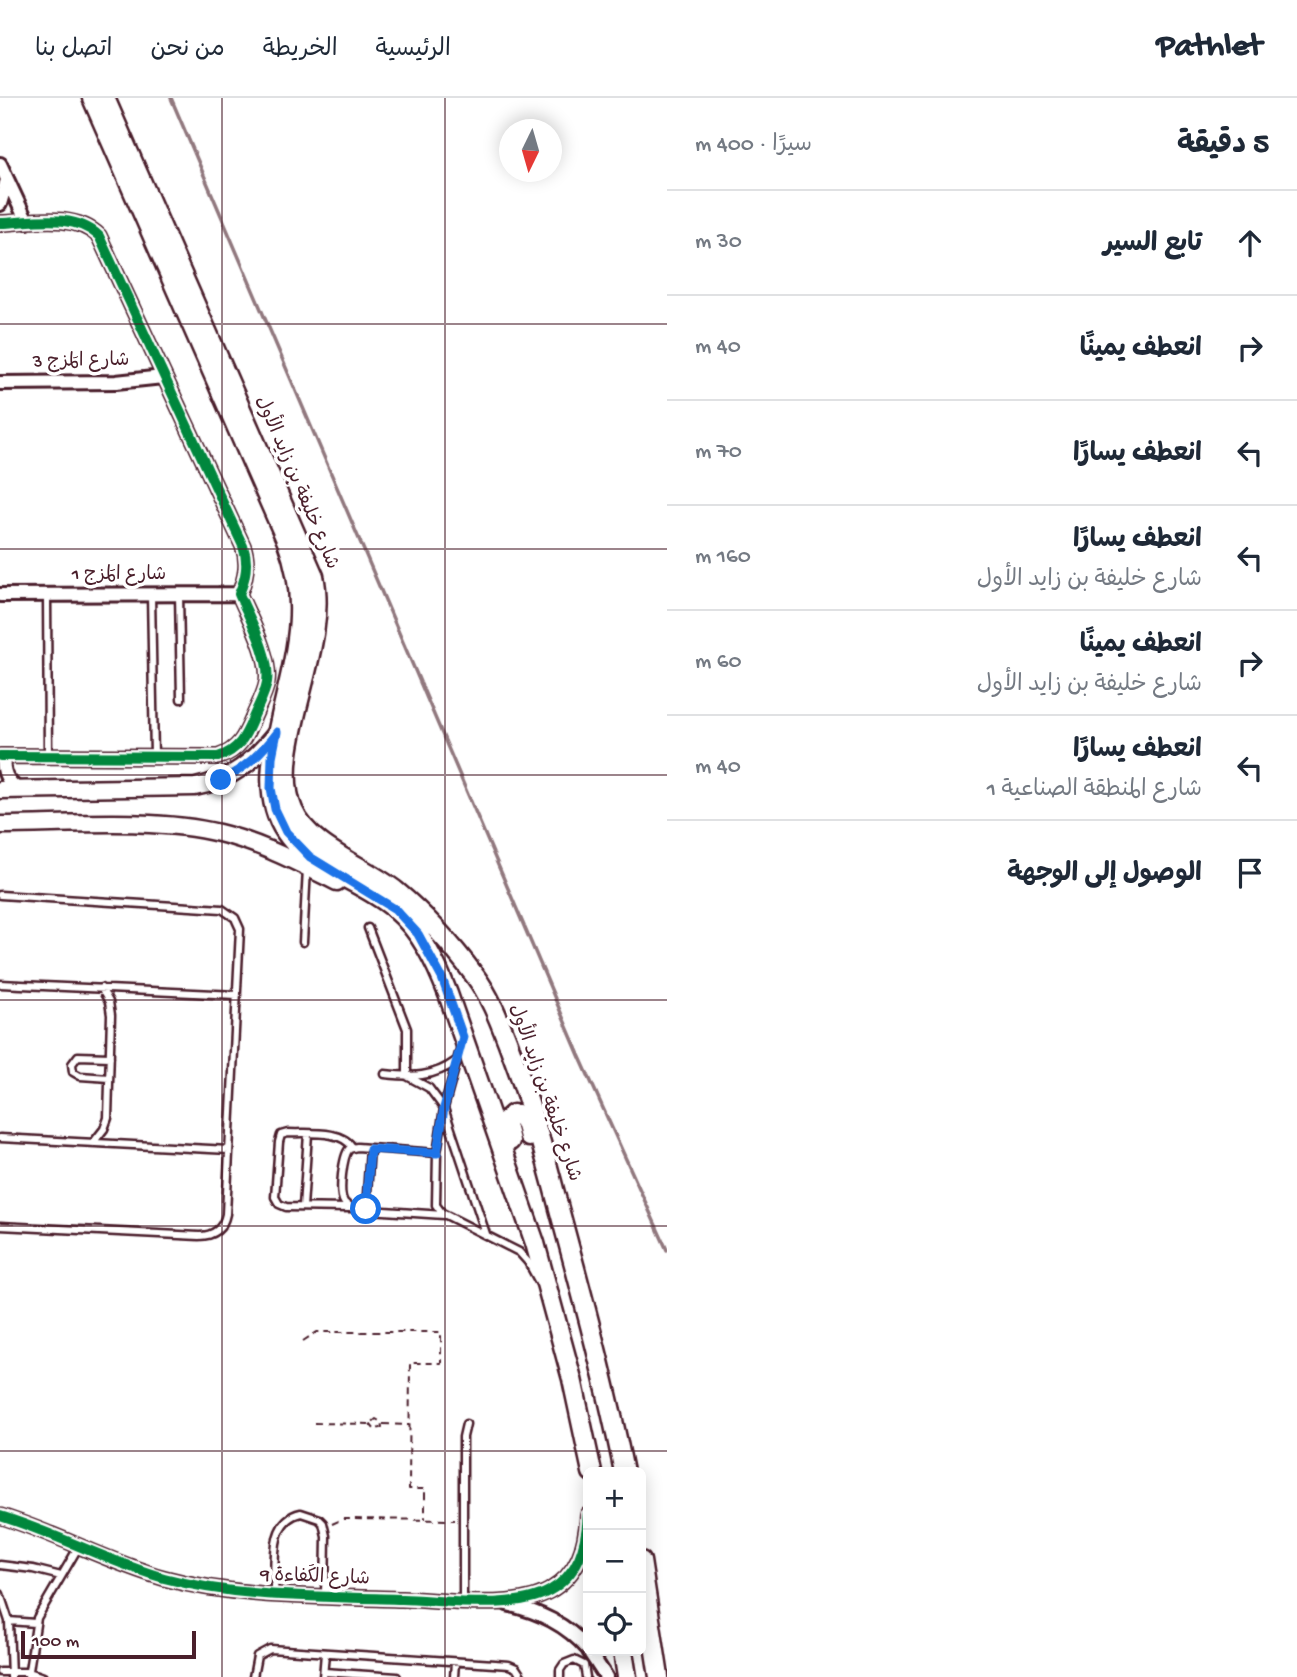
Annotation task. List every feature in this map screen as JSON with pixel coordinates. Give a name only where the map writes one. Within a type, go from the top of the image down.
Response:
[{"type":"main road","name":"شارع خليفة بن زايد الأول","points":[[92,98],[293,557],[300,589],[300,622],[272,757],[271,788],[275,809],[286,832],[310,857],[382,899],[407,921],[427,948],[442,978],[535,1243],[572,1380],[590,1467]]},
{"type":"main road","name":"شارع خليفة بن زايد الأول","points":[[105,98],[314,576],[318,618],[288,760],[288,789],[293,809],[300,822],[313,836],[408,902],[476,977],[492,1004],[540,1137],[602,1370],[623,1467]]},
{"type":"main road","points":[[535,1243],[537,1231],[534,1215],[505,1125],[510,1116],[516,1114],[524,1119],[546,1189],[559,1207]]},
{"type":"main road","points":[[646,1593],[659,1677]]},
{"type":"main road","points":[[624,1656],[627,1677]]},
{"type":"street","points":[[0,164],[27,222]]},
{"type":"street","points":[[0,204],[7,180]]},
{"type":"street","points":[[0,223],[81,223],[99,236],[243,546],[246,570],[239,594],[264,654],[268,676],[265,691],[245,738],[233,750],[218,757],[1,756],[1,772],[19,790]]},
{"type":"street","name":"شارع المَزج 3","points":[[0,383],[116,382],[163,377]]},
{"type":"street","name":"شارع المَزج 1","points":[[0,595],[239,594]]},
{"type":"street","points":[[0,790],[208,785],[244,768],[262,752],[277,732]]},
{"type":"street","points":[[0,825],[146,825],[194,828],[254,843],[353,891],[382,899]]},
{"type":"street","name":"شارع الكَفاءة 9","points":[[0,1516],[137,1569],[217,1590],[274,1595],[500,1602],[541,1595],[561,1583],[569,1575],[584,1548],[586,1530]]},
{"type":"street","name":"شارع الكَفاءة 9","points":[[500,1602],[543,1615],[566,1629],[583,1645]]},
{"type":"street","name":"شارع الكَفاءة 9","points":[[593,1656],[606,1677]]},
{"type":"lane","points":[[151,594],[154,758]]},
{"type":"lane","points":[[179,594],[181,699]]},
{"type":"lane","points":[[47,595],[48,757]]},
{"type":"lane","points":[[303,942],[307,867]]},
{"type":"lane","points":[[0,895],[217,908],[236,918],[240,929],[225,1219],[220,1228],[211,1234],[199,1236],[0,1226]]},
{"type":"lane","points":[[368,928],[407,1029],[407,1076]]},
{"type":"lane","points":[[0,984],[237,995]]},
{"type":"lane","points":[[93,1143],[104,1129],[108,1118],[111,1015],[109,1002],[102,988]]},
{"type":"lane","points":[[463,1037],[444,1108],[437,1153],[435,1200],[439,1210],[446,1215],[519,1252],[528,1262],[541,1286],[551,1296]]},
{"type":"lane","points":[[109,1078],[79,1076],[73,1072],[72,1064],[75,1058],[82,1056],[110,1057]]},
{"type":"lane","points":[[384,1074],[407,1076],[434,1073],[457,1059]]},
{"type":"lane","points":[[407,1076],[429,1088],[444,1108],[486,1234]]},
{"type":"lane","points":[[353,1148],[346,1139],[338,1136],[288,1133],[279,1138],[275,1197],[282,1206],[446,1215]]},
{"type":"lane","points":[[303,1207],[308,1134]]},
{"type":"lane","points":[[0,1139],[229,1150]]},
{"type":"lane","points":[[354,1209],[346,1205],[342,1194],[345,1155],[353,1148],[437,1153]]},
{"type":"lane","points":[[366,1209],[370,1149]]},
{"type":"lane","points":[[463,1601],[463,1437],[466,1424]]},
{"type":"lane","points":[[274,1595],[277,1536],[281,1525],[289,1517],[307,1513],[318,1519],[325,1530],[325,1596]]},
{"type":"lane","points":[[29,1675],[35,1623],[39,1612],[79,1546]]},
{"type":"lane","points":[[0,1565],[61,1576]]},
{"type":"lane","points":[[0,1594],[9,1621],[11,1674]]},
{"type":"lane","points":[[9,1621],[35,1623]]},
{"type":"lane","points":[[253,1677],[254,1661],[265,1650],[513,1666],[522,1677]]},
{"type":"lane","points":[[325,1653],[324,1674],[397,1677]]},
{"type":"lane","points":[[560,1677],[564,1664],[574,1660],[584,1665],[586,1677]]},
{"type":"lane","points":[[454,1677],[455,1662]]},
{"type":"lane","points":[[0,1672],[43,1677]]},
{"type":"path","points":[[303,1341],[317,1332],[441,1332],[441,1363],[410,1363],[409,1489],[425,1489],[425,1520]]},
{"type":"path","points":[[314,1423],[370,1424],[376,1419],[382,1424],[410,1425]]},
{"type":"path","points":[[370,1424],[374,1430],[380,1429],[382,1424]]},
{"type":"path","points":[[325,1530],[343,1519],[463,1520]]},
{"type":"waterway","points":[[171,98],[579,1055],[667,1250]]},
{"type":"cycle path","points":[[0,223],[65,221],[89,229],[99,236],[243,546],[246,570],[239,594],[258,637],[267,672],[265,691],[244,737],[231,751],[218,757],[0,756]]},
{"type":"cycle path","points":[[0,1516],[143,1571],[193,1585],[282,1595],[477,1603],[517,1601],[549,1591],[574,1568],[583,1548],[586,1530]]},
{"type":"route","points":[[221,780],[244,768],[262,752],[277,732],[272,757],[271,788],[275,809],[286,832],[310,857],[382,899],[407,921],[435,963],[463,1037],[444,1108],[437,1153],[370,1149],[366,1209]]}]
